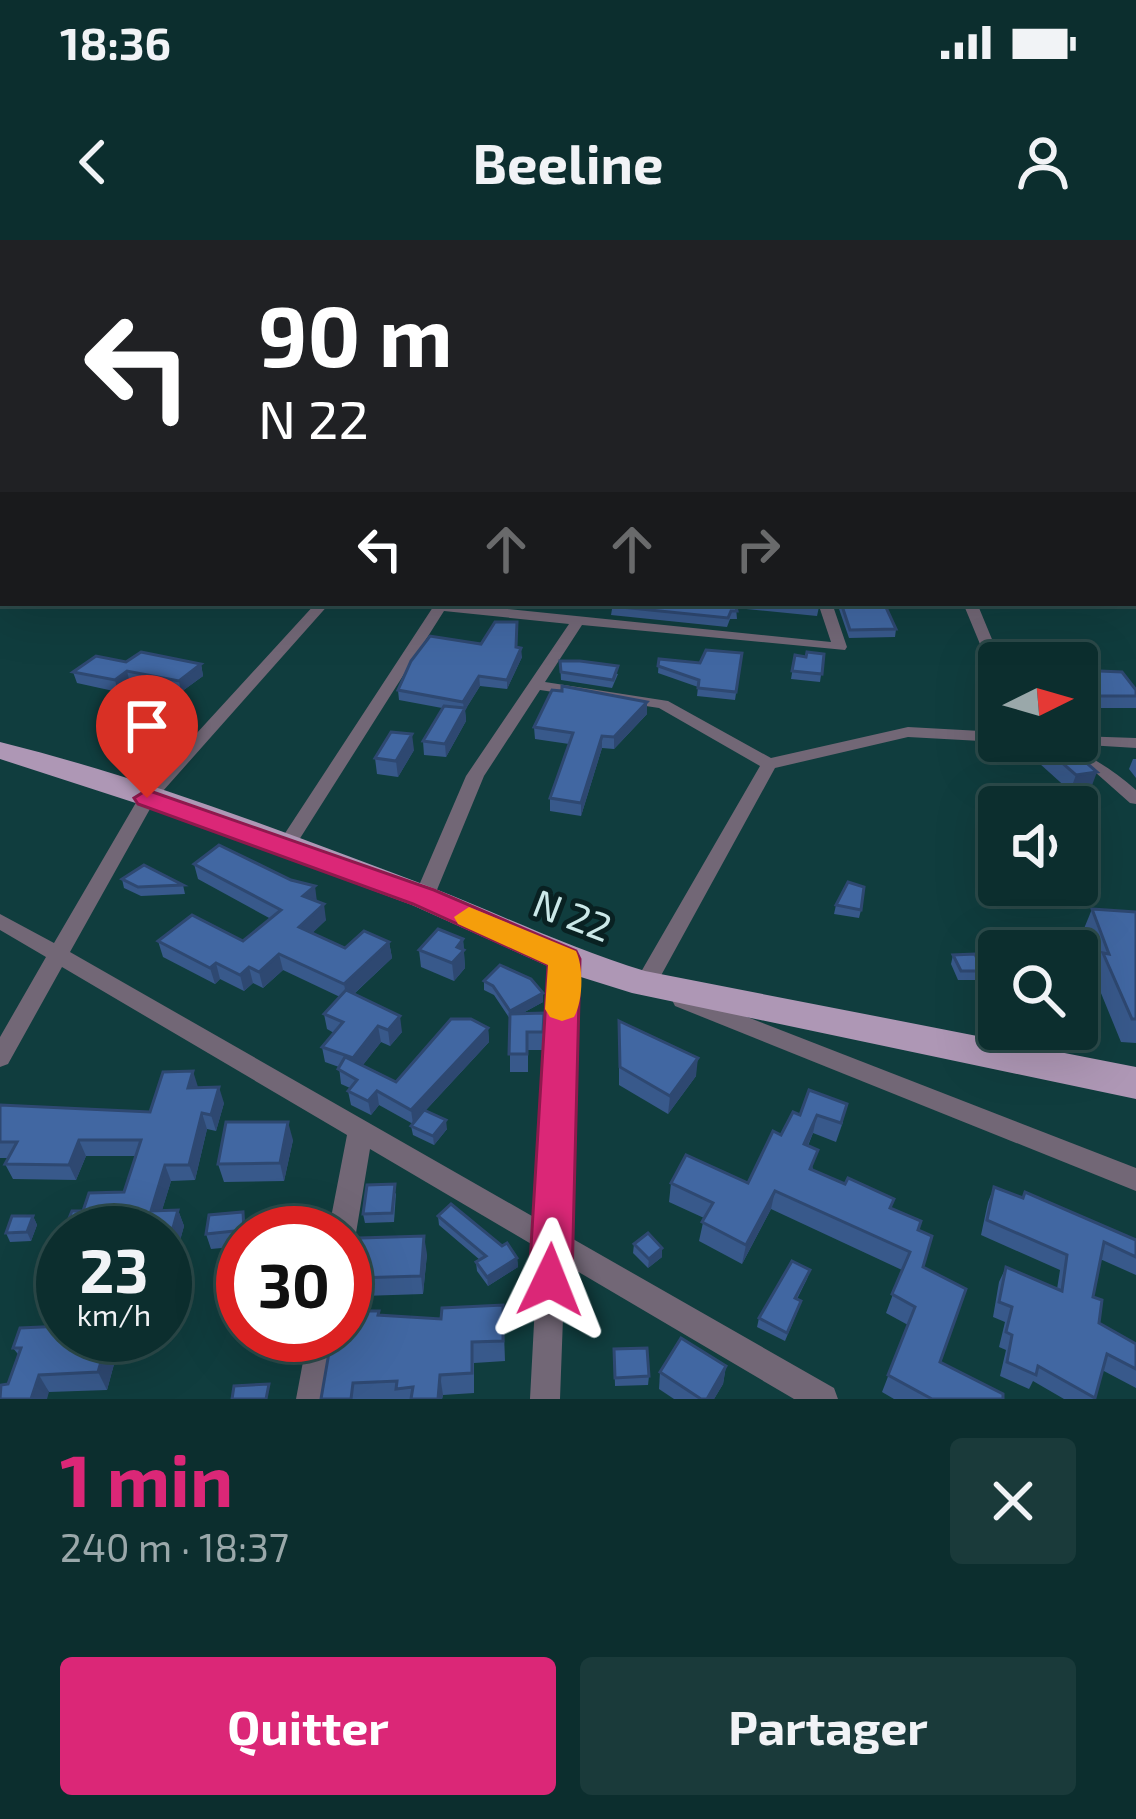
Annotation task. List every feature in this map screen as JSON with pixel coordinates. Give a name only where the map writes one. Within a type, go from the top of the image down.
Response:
[{"type":"main road","name":"N 22","points":[[0,751],[424,897],[564,959],[644,985],[1136,1085]]},
{"type":"street","points":[[0,1058],[147,798],[320,606]]},
{"type":"street","points":[[285,847],[440,606]]},
{"type":"street","points":[[449,606],[840,647],[825,606]]},
{"type":"street","points":[[971,606],[986,642]]},
{"type":"street","points":[[424,897],[476,776],[577,623]]},
{"type":"street","points":[[535,685],[663,704],[769,764],[908,732],[978,736]]},
{"type":"street","points":[[1098,742],[1136,743]]},
{"type":"street","points":[[1087,762],[1101,768],[1136,799]]},
{"type":"street","points":[[769,764],[644,985],[1136,1180]]},
{"type":"street","points":[[0,921],[823,1399]]},
{"type":"street","points":[[545,1399],[564,959]]},
{"type":"street","points":[[347,1206],[361,1129]]},
{"type":"street","points":[[311,1399],[318,1362]]},
{"type":"building","points":[[611,606],[736,606],[737,611],[731,611],[728,618]]},
{"type":"building","points":[[842,606],[885,606],[896,629],[850,630]]},
{"type":"building","points":[[495,622],[517,622],[516,647],[521,648],[507,680],[479,676],[463,702],[398,690],[411,661],[430,636],[481,644]]},
{"type":"building","points":[[706,650],[742,653],[736,692],[698,688],[699,680],[658,666],[659,659],[700,663]]},
{"type":"building","points":[[141,652],[201,664],[179,681],[127,671],[115,680],[73,672],[96,656],[126,662]]},
{"type":"building","points":[[807,652],[824,654],[822,674],[792,671],[795,655],[806,657]]},
{"type":"building","points":[[560,661],[618,666],[613,680],[561,672]]},
{"type":"building","points":[[1098,671],[1122,672],[1136,696],[1098,696]]},
{"type":"building","points":[[562,686],[647,702],[614,737],[602,736],[581,803],[550,798],[573,733],[534,727],[552,690],[562,691]]},
{"type":"building","points":[[444,706],[465,708],[445,744],[423,741]]},
{"type":"building","points":[[391,732],[412,734],[396,761],[375,758]]},
{"type":"building","points":[[1061,762],[1086,762],[1097,772],[1076,775]]},
{"type":"building","points":[[219,845],[291,880],[315,886],[303,896],[324,904],[299,927],[345,948],[364,931],[389,942],[344,984],[279,954],[259,972],[249,967],[240,975],[216,963],[210,968],[158,941],[192,915],[243,941],[281,910],[194,864]]},
{"type":"building","points":[[144,865],[183,885],[138,887],[122,879]]},
{"type":"building","points":[[848,882],[864,887],[861,910],[836,905]]},
{"type":"building","points":[[1092,909],[1136,912],[1136,1019],[1103,953],[1109,954]]},
{"type":"building","points":[[438,929],[463,939],[457,947],[464,950],[452,963],[419,950]]},
{"type":"building","points":[[975,954],[978,971],[961,971],[953,955]]},
{"type":"building","points":[[500,965],[531,979],[543,993],[510,1011],[484,981]]},
{"type":"building","points":[[346,990],[400,1016],[388,1030],[378,1026],[353,1058],[322,1047],[343,1022],[324,1014]]},
{"type":"building","points":[[544,1013],[543,1032],[527,1032],[527,1054],[509,1054],[510,1014]]},
{"type":"building","points":[[451,1019],[471,1019],[488,1028],[411,1110],[377,1091],[368,1101],[348,1091],[357,1080],[338,1069],[345,1057],[396,1082]]},
{"type":"building","points":[[619,1021],[698,1058],[670,1096],[620,1067]]},
{"type":"building","points":[[193,1071],[188,1088],[219,1087],[211,1115],[202,1113],[189,1165],[165,1165],[153,1206],[85,1206],[89,1193],[124,1192],[141,1140],[79,1140],[69,1165],[5,1164],[17,1142],[0,1142],[0,1105],[150,1112],[163,1072]]},
{"type":"building","points":[[809,1090],[847,1104],[841,1123],[817,1115],[804,1144],[818,1150],[810,1169],[845,1184],[848,1178],[894,1199],[890,1208],[921,1221],[918,1230],[932,1236],[923,1267],[966,1289],[940,1362],[1003,1394],[1003,1399],[932,1399],[888,1375],[915,1307],[892,1294],[910,1252],[775,1191],[746,1245],[702,1222],[713,1203],[671,1183],[686,1155],[748,1183],[773,1131],[781,1135],[793,1112],[800,1115]]},
{"type":"building","points":[[424,1110],[446,1120],[433,1136],[411,1126]]},
{"type":"building","points":[[226,1122],[288,1122],[280,1163],[218,1164]]},
{"type":"building","points":[[395,1184],[392,1213],[372,1214],[372,1206],[364,1206],[367,1185]]},
{"type":"building","points":[[994,1187],[1023,1198],[1025,1192],[1136,1240],[1136,1257],[1104,1242],[1093,1297],[1102,1300],[1099,1323],[1136,1344],[1136,1369],[1107,1354],[1095,1398],[1038,1366],[1036,1375],[1007,1362],[1012,1335],[1006,1332],[1012,1307],[999,1302],[1006,1267],[1062,1291],[1067,1255],[987,1220]]},
{"type":"building","points":[[451,1204],[502,1246],[507,1243],[517,1258],[487,1277],[476,1262],[486,1256],[438,1216]]},
{"type":"building","points":[[216,1214],[216,1233],[206,1234],[209,1215]]},
{"type":"building","points":[[12,1216],[33,1216],[27,1232],[6,1233]]},
{"type":"building","points":[[648,1233],[662,1248],[649,1259],[634,1244]]},
{"type":"building","points":[[424,1236],[421,1276],[372,1277],[372,1238]]},
{"type":"building","points":[[792,1261],[810,1270],[795,1298],[801,1301],[787,1333],[759,1318]]},
{"type":"building","points":[[503,1305],[503,1341],[472,1342],[472,1373],[440,1375],[438,1399],[411,1399],[413,1387],[396,1389],[397,1381],[353,1383],[351,1399],[321,1399],[327,1362],[372,1362],[372,1311],[441,1319],[442,1308]]},
{"type":"building","points":[[36,1327],[36,1362],[101,1362],[98,1372],[39,1375],[31,1399],[0,1399],[1,1385],[8,1384],[21,1348],[13,1348],[20,1328]]},
{"type":"building","points":[[681,1338],[726,1366],[707,1399],[660,1372]]},
{"type":"building","points":[[647,1348],[649,1376],[615,1378],[614,1349]]},
{"type":"building","points":[[269,1384],[266,1399],[232,1399],[234,1386]]},
{"type":"slow traffic","points":[[469,917],[564,959],[562,1009]]},
{"type":"route","points":[[147,798],[424,897],[564,959],[550,1280]]}]
